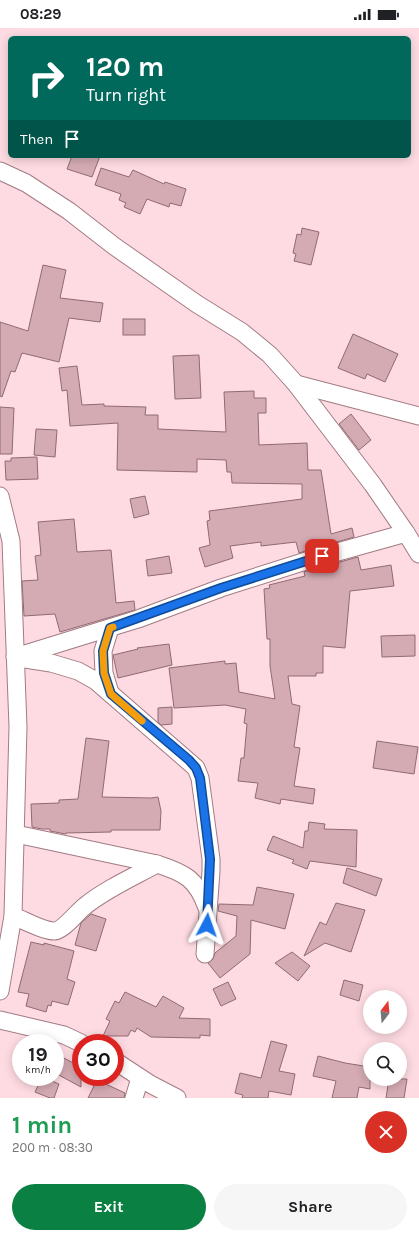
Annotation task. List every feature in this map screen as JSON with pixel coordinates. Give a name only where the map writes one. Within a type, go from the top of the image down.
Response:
[{"type":"street","points":[[0,171],[26,183],[57,203],[197,304],[242,332],[270,355],[296,384],[374,486],[419,554]]},
{"type":"street","points":[[296,384],[419,416]]},
{"type":"street","points":[[0,496],[11,541],[7,597],[15,657],[18,727],[13,916],[0,991]]},
{"type":"street","points":[[15,657],[110,628],[221,588],[309,560],[406,533]]},
{"type":"street","points":[[110,628],[103,651],[104,673],[111,694]]},
{"type":"street","points":[[15,657],[51,663],[78,671],[96,681],[196,768],[200,778],[210,859],[205,954]]},
{"type":"street","points":[[16,834],[157,864],[177,870],[192,881],[202,894],[208,910]]},
{"type":"street","points":[[13,916],[47,930],[55,931],[62,927],[84,907],[99,897],[157,864]]},
{"type":"street","points":[[0,1022],[64,1035],[72,1039]]},
{"type":"street","points":[[124,1067],[140,1078],[177,1098]]},
{"type":"street","points":[[134,1098],[140,1078]]},
{"type":"building","points":[[71,158],[99,158],[92,177],[67,169]]},
{"type":"building","points":[[101,168],[129,177],[133,170],[164,184],[165,182],[186,189],[181,206],[170,203],[169,207],[147,199],[140,214],[124,207],[126,203],[119,200],[121,194],[95,185]]},
{"type":"building","points":[[302,228],[319,232],[311,265],[294,261],[296,254],[293,253],[297,234],[301,235]]},
{"type":"building","points":[[43,265],[66,270],[60,298],[103,303],[100,322],[69,318],[59,362],[22,353],[15,372],[11,371],[2,397],[0,396],[0,322],[28,331]]},
{"type":"building","points":[[123,319],[145,319],[145,335],[123,335]]},
{"type":"building","points":[[353,334],[398,354],[385,382],[367,374],[365,379],[338,368]]},
{"type":"building","points":[[199,355],[201,398],[175,399],[173,356]]},
{"type":"building","points":[[77,366],[82,405],[104,404],[104,406],[146,407],[145,415],[158,415],[158,429],[226,432],[224,392],[254,391],[254,398],[266,398],[266,413],[258,413],[259,445],[307,443],[308,470],[321,470],[331,534],[352,528],[354,537],[299,553],[296,542],[261,546],[261,542],[230,546],[233,558],[205,567],[199,548],[210,545],[207,521],[210,520],[209,511],[302,499],[302,484],[232,483],[231,472],[227,472],[226,460],[197,459],[197,472],[117,470],[118,423],[70,426],[67,390],[62,391],[59,368]]},
{"type":"building","points":[[0,407],[14,408],[12,454],[0,454]]},
{"type":"building","points":[[351,414],[371,440],[359,450],[339,424]]},
{"type":"building","points":[[36,429],[57,430],[55,457],[34,455]]},
{"type":"building","points":[[37,457],[38,479],[6,480],[5,461],[11,461],[11,458]]},
{"type":"building","points":[[145,496],[149,514],[134,518],[130,499]]},
{"type":"building","points":[[74,519],[77,552],[111,550],[116,603],[134,601],[135,610],[60,632],[55,614],[24,616],[22,581],[38,580],[35,556],[41,555],[38,522]]},
{"type":"building","points":[[169,556],[172,573],[148,576],[146,560]]},
{"type":"building","points":[[358,557],[361,570],[391,565],[394,586],[350,591],[345,648],[323,646],[323,673],[316,673],[316,676],[288,676],[292,704],[300,706],[294,747],[300,748],[294,786],[315,789],[313,804],[281,799],[280,804],[255,798],[258,783],[238,781],[241,758],[244,758],[247,724],[244,723],[246,709],[225,705],[174,708],[169,668],[225,661],[225,664],[236,663],[239,692],[275,699],[270,666],[270,639],[267,639],[264,589],[270,588],[269,585],[305,576],[304,572]]},
{"type":"building","points":[[415,635],[415,656],[382,657],[381,636]]},
{"type":"building","points":[[169,644],[172,665],[118,678],[113,655],[138,649],[137,648]]},
{"type":"building","points":[[172,707],[172,724],[161,725],[158,722],[158,708]]},
{"type":"building","points":[[86,738],[109,741],[102,797],[158,797],[161,811],[160,830],[111,830],[111,832],[66,834],[50,831],[50,829],[32,827],[31,804],[59,803],[59,800],[78,799]]},
{"type":"building","points":[[377,741],[418,747],[414,774],[373,768]]},
{"type":"building","points":[[309,822],[325,824],[324,829],[357,830],[356,867],[310,861],[307,869],[292,863],[294,860],[267,850],[273,836],[303,848],[305,831],[308,831]]},
{"type":"building","points":[[347,868],[382,879],[376,896],[343,883]]},
{"type":"building","points":[[257,887],[294,894],[285,929],[251,920],[250,954],[220,978],[208,963],[213,959],[215,953],[236,936],[237,916],[218,911],[219,904],[253,905]]},
{"type":"building","points":[[336,903],[365,910],[351,952],[325,943],[304,956],[320,922],[326,925]]},
{"type":"building","points":[[91,914],[106,919],[96,951],[75,945],[81,923]]},
{"type":"building","points":[[31,942],[44,945],[44,943],[74,951],[67,979],[75,982],[68,1005],[52,1001],[51,1006],[48,1005],[46,1012],[26,1006],[29,994],[18,992]]},
{"type":"building","points":[[292,952],[310,966],[298,981],[275,963]]},
{"type":"building","points":[[344,980],[363,985],[359,1001],[340,995]]},
{"type":"building","points":[[228,982],[236,999],[221,1006],[213,989]]},
{"type":"building","points":[[125,992],[156,1007],[163,996],[184,1008],[179,1018],[210,1019],[210,1036],[200,1035],[200,1038],[151,1037],[137,1028],[135,1032],[131,1030],[128,1036],[124,1036],[124,1034],[104,1034],[110,1021],[106,1019],[115,1001],[119,1003]]},
{"type":"building","points":[[271,1041],[287,1045],[279,1071],[295,1074],[291,1095],[269,1091],[268,1098],[242,1098],[243,1095],[235,1093],[240,1073],[261,1078]]},
{"type":"building","points":[[318,1056],[363,1066],[363,1086],[370,1086],[370,1089],[359,1087],[357,1098],[332,1098],[336,1081],[313,1076]]},
{"type":"building","points":[[64,1058],[72,1062],[72,1082],[64,1078]]},
{"type":"building","points":[[38,1086],[58,1086],[54,1098],[50,1098],[35,1092]]},
{"type":"building","points":[[94,1086],[110,1086],[125,1093],[124,1098],[88,1098]]},
{"type":"building","points":[[388,1086],[406,1086],[404,1098],[386,1098]]},
{"type":"slow traffic","points":[[113,627],[110,628],[103,651],[104,673],[111,694],[142,721]]},
{"type":"route","points":[[207,925],[211,871],[200,778],[196,768],[189,760],[111,694],[104,673],[103,651],[110,628],[221,588],[322,556]]}]
